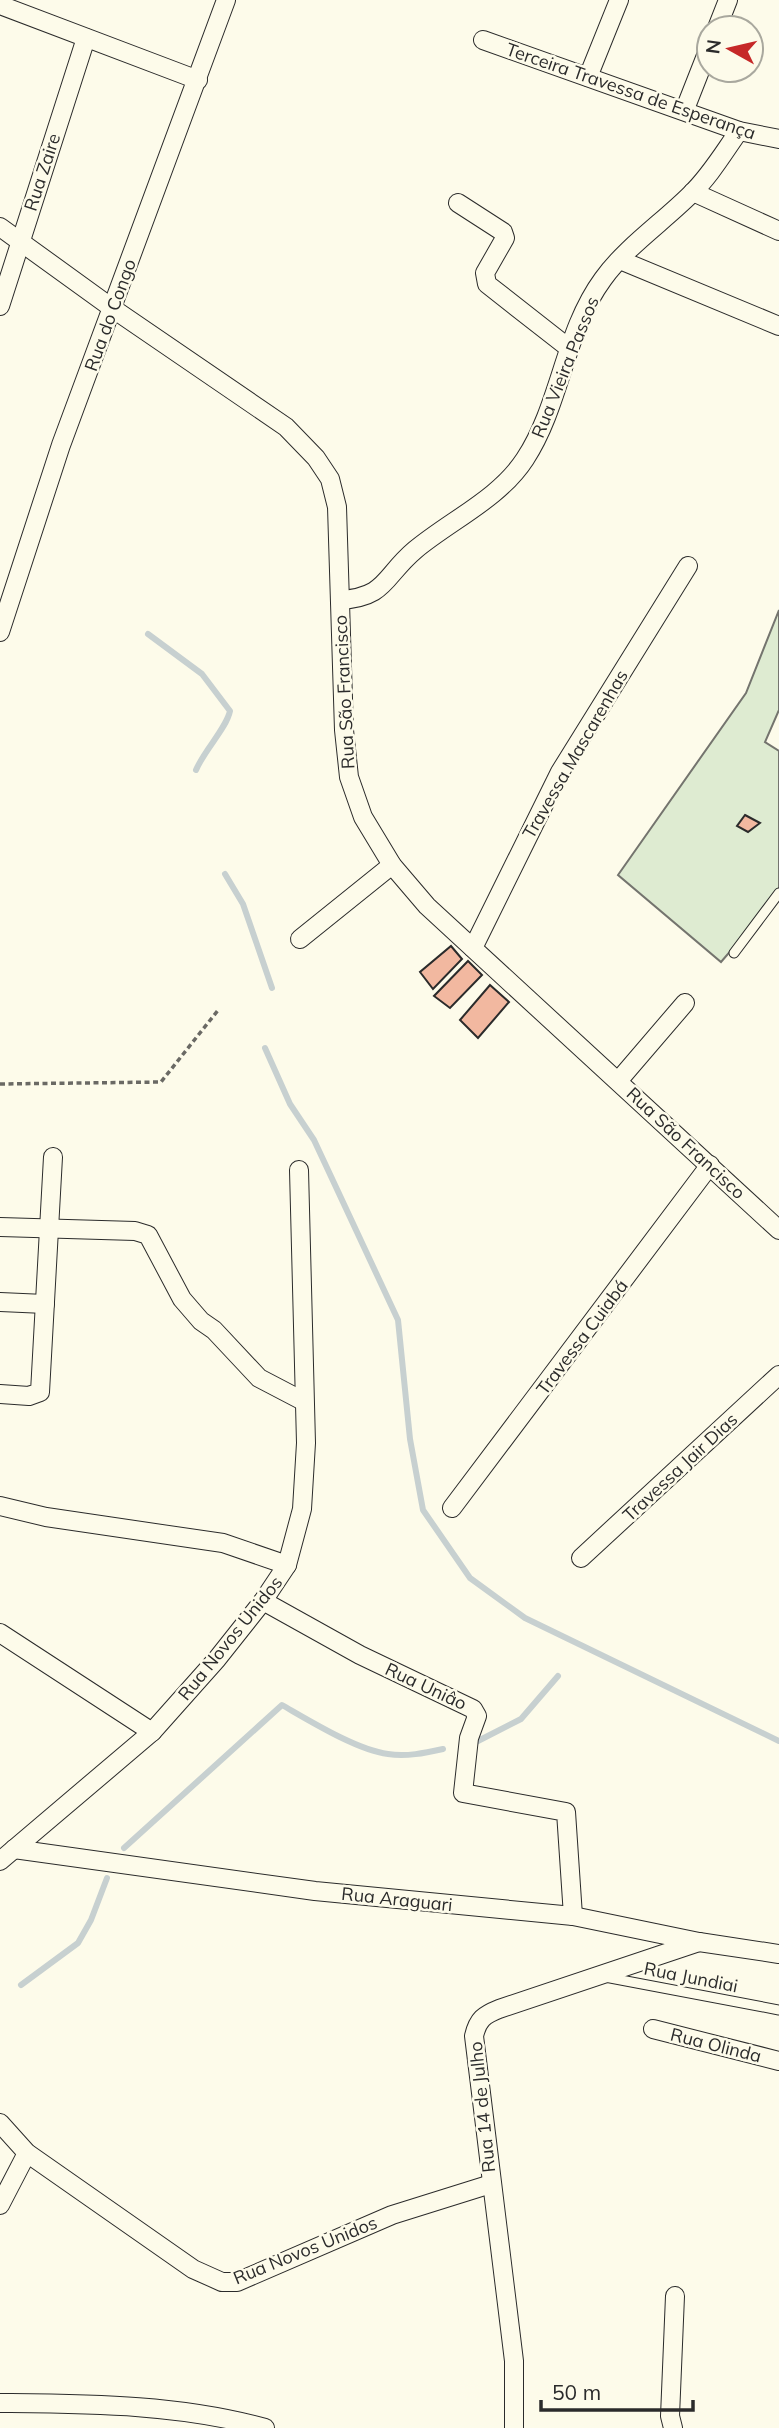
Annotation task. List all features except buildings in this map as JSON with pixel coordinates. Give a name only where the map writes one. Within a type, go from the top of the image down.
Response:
[{"type":"street","name":"Rua do Congo","points":[[0,632],[61,445],[226,0]]},
{"type":"street","points":[[588,77],[619,0]]},
{"type":"street","points":[[0,5],[198,80]]},
{"type":"street","name":"Rua Zaire","points":[[0,306],[86,38]]},
{"type":"street","name":"Terceira Travessa de Esperança","points":[[483,40],[685,109],[739,131],[779,139]]},
{"type":"street","points":[[685,109],[695,84]]},
{"type":"street","name":"Rua Vieira Passos","points":[[340,600],[364,598],[373,593],[403,560],[503,485],[537,438],[594,293],[620,260],[694,192],[739,131]]},
{"type":"street","points":[[694,192],[779,231]]},
{"type":"street","points":[[458,203],[503,232],[504,244],[485,273],[487,284],[570,349]]},
{"type":"street","name":"Rua São Francisco","points":[[0,227],[112,309],[286,427],[316,458],[330,479],[337,507],[349,777],[363,817],[391,865],[427,906],[779,1230]]},
{"type":"street","points":[[620,260],[779,326]]},
{"type":"street","name":"Travessa Mascarenhas","points":[[473,948],[560,772],[688,566]]},
{"type":"street","points":[[300,939],[391,865]]},
{"type":"street","points":[[619,1080],[685,1003]]},
{"type":"street","points":[[0,1394],[29,1396],[40,1392],[53,1157]]},
{"type":"street","name":"Travessa Cuiabá","points":[[452,1508],[709,1165]]},
{"type":"street","name":"Rua Novos Unidos","points":[[7,1855],[152,1732],[263,1601],[287,1564],[302,1510],[306,1443],[299,1170]]},
{"type":"street","points":[[0,1227],[135,1231],[148,1235],[182,1299],[201,1321],[260,1378],[303,1401]]},
{"type":"street","points":[[0,1302],[45,1304]]},
{"type":"street","name":"Travessa Jair Dias","points":[[581,1558],[779,1375]]},
{"type":"street","points":[[0,1506],[46,1517],[223,1543],[287,1564]]},
{"type":"street","name":"Rua Uniâo","points":[[263,1601],[360,1655],[476,1712],[469,1738],[463,1793],[566,1812],[573,1916]]},
{"type":"street","points":[[0,1633],[152,1732]]},
{"type":"street","name":"Rua Araguari","points":[[7,1855],[315,1891],[573,1916],[699,1942],[779,1954]]},
{"type":"street","name":"Rua 14 de Julho","points":[[513,2428],[514,2361],[474,2036],[476,2025],[483,2015],[499,2008],[699,1942]]},
{"type":"street","name":"Rua Olinda","points":[[653,2029],[779,2061]]},
{"type":"street","name":"Rua Novos Unidos","points":[[2,2128],[27,2153],[193,2269],[222,2282],[237,2282],[392,2215],[491,2184]]},
{"type":"street","points":[[0,2205],[27,2153]]},
{"type":"street","points":[[673,2428],[670,2416],[675,2296]]},
{"type":"street","points":[[0,2403],[113,2404],[174,2409],[265,2428]]},
{"type":"lane","points":[[734,953],[779,893]]},
{"type":"lane","name":"Rua Jundiai","points":[[597,1976],[779,2010]]},
{"type":"path","points":[[0,1084],[161,1082],[219,1009]]},
{"type":"green space","points":[[779,610],[779,710],[765,742],[779,751],[779,895],[721,962],[618,875],[746,693]]},
{"type":"waterway","points":[[148,634],[202,674],[230,711],[196,770]]},
{"type":"waterway","points":[[225,874],[243,904],[272,988]]},
{"type":"waterway","points":[[265,1048],[290,1104],[314,1140],[398,1320],[410,1439],[423,1510],[470,1578],[525,1618],[779,1741]]},
{"type":"waterway","points":[[476,1742],[521,1719],[558,1676]]},
{"type":"waterway","points":[[124,1848],[282,1705],[334,1734],[376,1751],[402,1755],[443,1749]]},
{"type":"waterway","points":[[21,1985],[78,1943],[91,1920],[107,1878]]}]
